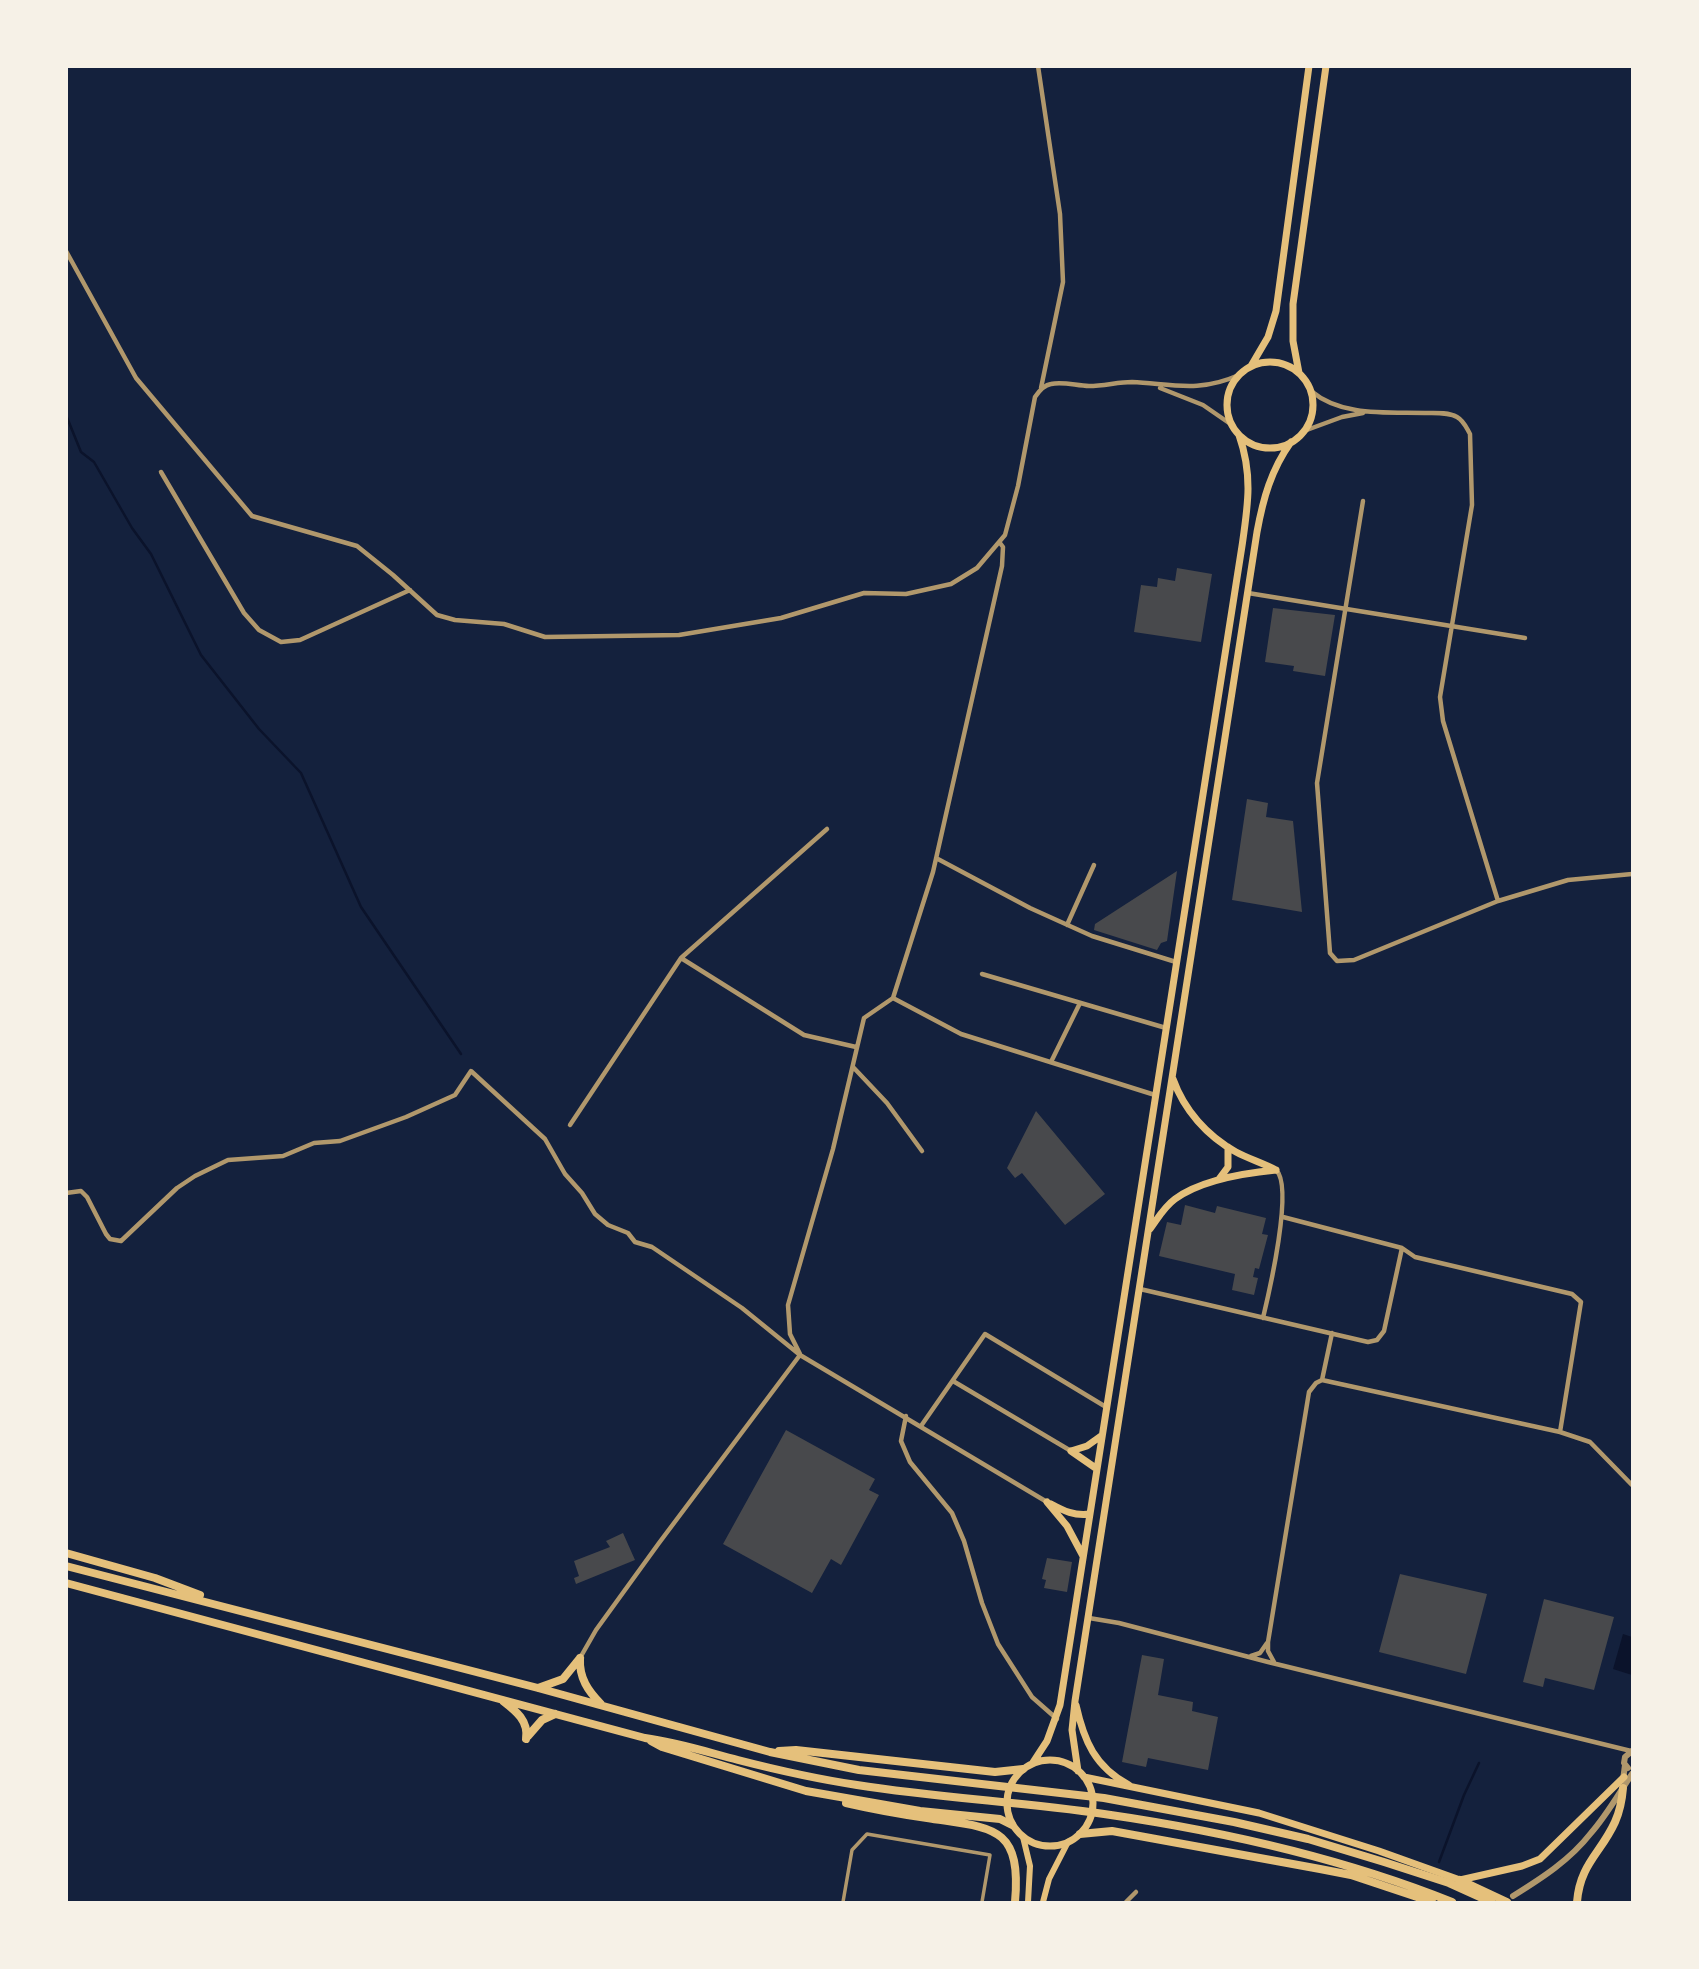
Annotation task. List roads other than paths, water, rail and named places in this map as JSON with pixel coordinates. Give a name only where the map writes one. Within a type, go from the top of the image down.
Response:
[{"type":"highway","points":[[66,1553],[155,1578],[235,1608]]},
{"type":"highway","points":[[66,1566],[538,1688],[770,1752],[882,1773],[1104,1798],[1234,1822],[1308,1839],[1395,1865],[1491,1902]]},
{"type":"highway","points":[[66,1583],[645,1738],[835,1781],[929,1795],[1103,1814],[1208,1833],[1336,1863],[1452,1902]]},
{"type":"highway","points":[[538,1688],[563,1679],[580,1658]]},
{"type":"highway","points":[[580,1658],[579,1668],[586,1687],[602,1705]]},
{"type":"highway","points":[[501,1699],[524,1720],[526,1738],[542,1720],[558,1713]]},
{"type":"highway","points":[[645,1738],[662,1747],[806,1791],[920,1811],[1000,1819],[1012,1825]]},
{"type":"highway","points":[[770,1752],[796,1750],[995,1772],[1023,1769]]},
{"type":"highway","points":[[1577,1902],[1581,1876],[1618,1815],[1623,1788]]},
{"type":"highway","points":[[806,1791],[869,1809],[982,1826],[993,1830],[1010,1847],[1015,1859],[1015,1902]]},
{"type":"highway","points":[[1080,1834],[1112,1831],[1351,1875],[1432,1902]]},
{"type":"highway","points":[[1460,1880],[1510,1899]]},
{"type":"highway","points":[[1404,1892],[1411,1902]]},
{"type":"main road","points":[[1032,1764],[1057,1719],[1250,493],[1247,463],[1239,435],[1232,425],[1227,402],[1230,388],[1238,375],[1251,366],[1268,337],[1277,303],[1309,66]]},
{"type":"main road","points":[[1326,66],[1293,304],[1293,341],[1299,373],[1311,391],[1312,412],[1304,431],[1291,442],[1270,477],[1264,497],[1172,1075],[1075,1701],[1072,1730],[1081,1774],[1089,1786],[1093,1803],[1088,1823],[1080,1834],[1068,1842],[1048,1846],[1035,1844],[1023,1837],[1012,1825],[1008,1813],[1007,1795],[1023,1769],[1045,1760],[1059,1761],[1081,1774],[1259,1813],[1390,1854],[1460,1880],[1522,1867],[1541,1859],[1630,1774]]},
{"type":"main road","points":[[1251,366],[1276,362],[1299,373]]},
{"type":"main road","points":[[1239,435],[1264,447],[1278,447],[1291,442]]},
{"type":"main road","points":[[1172,1075],[1189,1112],[1228,1147],[1276,1170]]},
{"type":"main road","points":[[1216,1182],[1228,1167],[1228,1147]]},
{"type":"main road","points":[[1148,1233],[1166,1207],[1177,1198],[1231,1176],[1276,1170]]},
{"type":"main road","points":[[1071,1451],[1087,1446],[1102,1436]]},
{"type":"main road","points":[[1071,1451],[1097,1469]]},
{"type":"main road","points":[[1047,1502],[1067,1526],[1083,1556]]},
{"type":"main road","points":[[1047,1502],[1069,1514],[1090,1514]]},
{"type":"main road","points":[[1075,1701],[1092,1753],[1115,1777],[1134,1787]]},
{"type":"main road","points":[[1023,1837],[1030,1866],[1028,1902]]},
{"type":"main road","points":[[1043,1902],[1049,1879],[1068,1842]]},
{"type":"street","points":[[1038,66],[1059,214],[1063,282],[1041,389]]},
{"type":"street","points":[[66,251],[136,378],[252,516],[357,547],[438,615],[455,620],[504,624],[545,637],[679,635],[781,618],[863,593],[906,594],[951,584],[977,568],[1000,543],[1009,527],[1035,397],[1041,389],[1050,383],[1107,386],[1129,382],[1198,387],[1238,375]]},
{"type":"street","points":[[1153,385],[1203,405],[1232,425]]},
{"type":"street","points":[[1311,391],[1335,405],[1369,412],[1449,414],[1465,424],[1470,434],[1472,505],[1440,697],[1443,721],[1498,901]]},
{"type":"street","points":[[1304,431],[1342,417],[1369,412]]},
{"type":"street","points":[[161,472],[244,612],[259,630],[281,642],[300,639],[410,590]]},
{"type":"street","points":[[1363,501],[1317,783],[1330,953],[1337,961],[1354,960],[1498,901],[1568,880],[1633,874]]},
{"type":"street","points":[[800,1355],[790,1334],[788,1305],[833,1149],[864,1018],[893,998],[936,858],[1002,566],[1003,547],[1000,543]]},
{"type":"street","points":[[1248,593],[1525,638]]},
{"type":"street","points":[[570,1125],[681,958],[827,829]]},
{"type":"street","points":[[936,858],[1030,908],[1092,936],[1176,962]]},
{"type":"street","points":[[1067,925],[1094,865]]},
{"type":"street","points":[[681,958],[804,1035],[856,1047]]},
{"type":"street","points":[[982,974],[1166,1028]]},
{"type":"street","points":[[893,998],[961,1034],[1155,1095]]},
{"type":"street","points":[[1051,1062],[1080,1003]]},
{"type":"street","points":[[852,1066],[887,1103],[922,1151]]},
{"type":"street","points":[[66,1193],[80,1191],[87,1197],[110,1240],[121,1241],[177,1188],[195,1175],[228,1160],[283,1156],[314,1143],[341,1141],[406,1117],[455,1095],[471,1071],[545,1139],[565,1174],[608,1225],[628,1233],[635,1242],[652,1247],[741,1308],[800,1355],[1047,1502]]},
{"type":"street","points":[[1263,1318],[1283,1217],[1283,1180],[1276,1170]]},
{"type":"street","points":[[1283,1217],[1402,1248],[1415,1257],[1572,1294],[1581,1302],[1560,1432]]},
{"type":"street","points":[[1139,1289],[1368,1342],[1377,1340],[1384,1331],[1402,1248]]},
{"type":"street","points":[[1322,1380],[1332,1333]]},
{"type":"street","points":[[921,1426],[985,1334],[1106,1407]]},
{"type":"street","points":[[580,1658],[596,1630],[800,1355]]},
{"type":"street","points":[[1274,1662],[1269,1655],[1268,1642],[1309,1392],[1322,1380],[1560,1432],[1590,1442],[1633,1485]]},
{"type":"street","points":[[953,1381],[1071,1451]]},
{"type":"street","points":[[906,1416],[901,1441],[910,1462],[952,1513],[998,1644],[1032,1697],[1057,1719]]},
{"type":"street","points":[[1088,1618],[1119,1623],[1632,1751]]},
{"type":"street","points":[[1251,1656],[1260,1653],[1268,1642]]},
{"type":"street","points":[[1609,1746],[1625,1757]]},
{"type":"street","points":[[1630,1774],[1625,1765],[1625,1757],[1632,1751]]},
{"type":"street","points":[[1510,1899],[1539,1880],[1573,1852],[1591,1833],[1630,1774]]},
{"type":"street","points":[[1615,1799],[1630,1774]]},
{"type":"street","points":[[843,1902],[852,1850],[867,1834],[990,1855],[982,1902]]},
{"type":"street","points":[[1126,1902],[1136,1892]]},
{"type":"water","points":[[1623,1634],[1632,1637],[1632,1675],[1613,1669]]},
{"type":"waterway","points":[[66,415],[81,452],[94,462],[132,528],[151,554],[201,655],[259,729],[301,773],[361,907],[461,1054]]},
{"type":"waterway","points":[[1439,1862],[1479,1763]]}]
